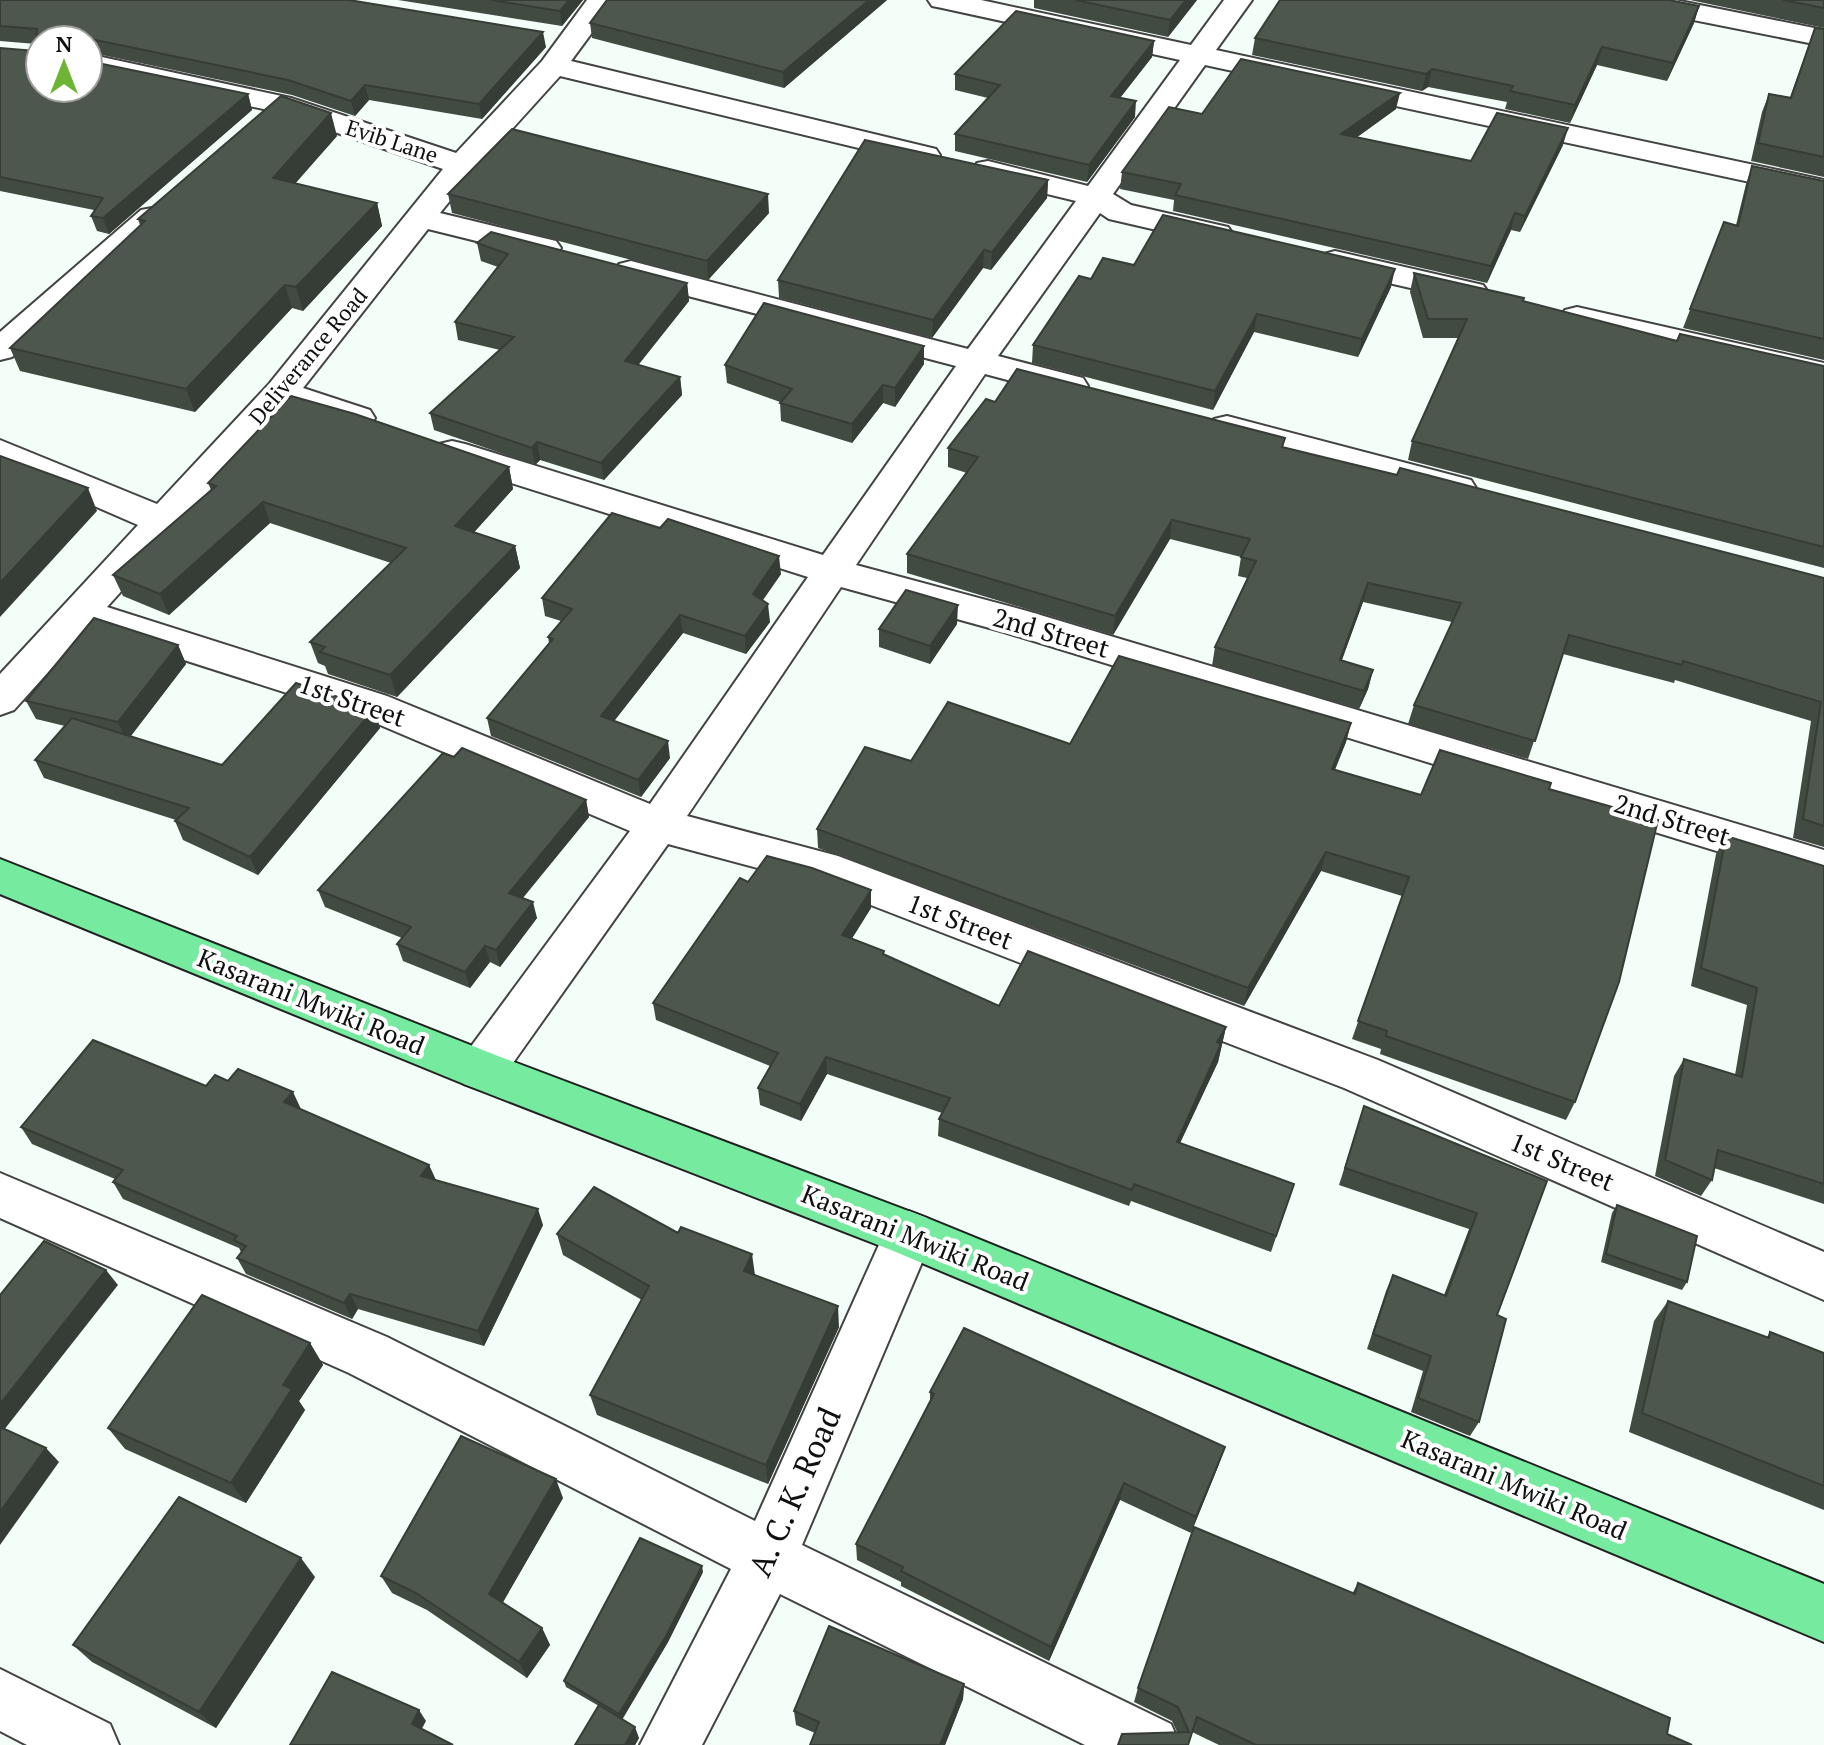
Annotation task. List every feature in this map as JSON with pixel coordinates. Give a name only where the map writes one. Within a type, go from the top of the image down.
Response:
[{"type":"main road","name":"Kasarani Mwiki Road","points":[[0,876],[481,1070],[909,1234],[1824,1613]]},
{"type":"street","name":"Deliverance Road","points":[[0,700],[281,392],[555,46],[602,0]]},
{"type":"street","points":[[942,0],[1824,189]]},
{"type":"street","points":[[481,1070],[658,825],[976,362],[1238,0]]},
{"type":"street","points":[[1633,0],[1824,38]]},
{"type":"street","points":[[555,46],[1096,197],[1120,212],[1243,240]]},
{"type":"street","name":"Evib Lane","points":[[104,68],[462,165]]},
{"type":"street","points":[[0,350],[176,196]]},
{"type":"street","points":[[421,218],[1100,394]]},
{"type":"street","points":[[1304,254],[1503,300]]},
{"type":"street","points":[[1549,310],[1824,374]]},
{"type":"street","name":"2nd Street","points":[[281,392],[517,475],[834,572],[1013,621],[1824,867]]},
{"type":"street","points":[[1192,418],[1485,495]]},
{"type":"street","points":[[0,451],[163,521]]},
{"type":"street","name":"1st Street","points":[[81,613],[373,706],[658,825],[822,868],[1361,1074],[1824,1276]]},
{"type":"street","points":[[0,1195],[368,1355],[768,1558],[1150,1745]]},
{"type":"street","name":"A. C. K. Road","points":[[670,1745],[768,1558],[909,1234]]},
{"type":"street","points":[[0,1699],[89,1745]]},
{"type":"building","points":[[0,0],[349,0],[543,32],[479,104],[365,85],[351,101],[288,80],[104,42],[104,24],[24,24],[24,28],[0,26]]},
{"type":"building","points":[[491,0],[569,0],[560,11]]},
{"type":"building","points":[[607,0],[869,0],[783,72],[590,23]]},
{"type":"building","points":[[1075,0],[1186,0],[1170,20]]},
{"type":"building","points":[[1280,0],[1669,0],[1699,6],[1673,63],[1602,47],[1575,105],[1510,91],[1513,86],[1432,69],[1426,74],[1255,38]]},
{"type":"building","points":[[1783,0],[1824,0],[1824,8]]},
{"type":"building","points":[[1016,11],[1154,41],[1111,96],[1136,101],[1089,165],[955,134],[1000,85],[955,74]]},
{"type":"building","points":[[1815,28],[1824,29],[1824,157],[1758,143],[1769,94],[1791,98]]},
{"type":"building","points":[[0,48],[24,50],[24,104],[104,104],[104,64],[248,94],[103,218],[91,216],[103,198],[0,177]]},
{"type":"building","points":[[1241,59],[1400,93],[1341,134],[1471,161],[1497,113],[1568,128],[1525,216],[1515,213],[1491,266],[1175,195],[1181,184],[1122,172],[1169,107],[1202,114]]},
{"type":"building","points":[[281,96],[331,113],[273,178],[377,203],[296,287],[285,285],[186,389],[10,348],[145,221],[138,219]]},
{"type":"building","points":[[512,129],[768,194],[707,261],[448,194]]},
{"type":"building","points":[[865,140],[1048,180],[992,252],[984,250],[933,320],[778,280]]},
{"type":"building","points":[[1752,166],[1824,181],[1824,339],[1690,309],[1724,222],[1738,226]]},
{"type":"building","points":[[1163,215],[1395,269],[1362,339],[1257,314],[1215,391],[1033,345],[1079,276],[1091,279],[1103,258],[1134,265]]},
{"type":"building","points":[[491,232],[687,283],[625,361],[680,377],[601,463],[537,442],[532,448],[430,413],[514,337],[455,322],[508,254],[477,243]]},
{"type":"building","points":[[1414,273],[1524,298],[1523,301],[1677,341],[1680,334],[1824,366],[1824,547],[1412,441],[1467,319],[1428,319]]},
{"type":"building","points":[[764,303],[924,346],[895,388],[883,385],[852,424],[780,403],[792,389],[725,365]]},
{"type":"building","points":[[1017,369],[1285,438],[1282,447],[1397,475],[1400,468],[1824,578],[1824,826],[1803,819],[1821,702],[1683,661],[1682,665],[1569,635],[1535,741],[1414,705],[1461,603],[1368,583],[1340,660],[1373,670],[1364,691],[1215,647],[1256,561],[1241,557],[1250,539],[1172,520],[1115,616],[907,554],[978,457],[948,448],[986,399],[995,402]]},
{"type":"building","points":[[291,396],[355,414],[509,467],[455,526],[515,546],[390,675],[320,652],[325,647],[310,642],[406,548],[263,502],[160,594],[113,575],[216,486],[208,483]]},
{"type":"building","points":[[0,456],[88,488],[0,583]]},
{"type":"building","points":[[612,513],[660,528],[668,519],[779,556],[753,594],[768,604],[745,636],[680,615],[601,716],[668,741],[638,780],[487,718],[553,639],[548,637],[572,609],[542,598]]},
{"type":"building","points":[[906,590],[958,605],[930,646],[879,629]]},
{"type":"building","points":[[94,618],[178,645],[118,722],[26,701]]},
{"type":"building","points":[[1119,656],[1351,723],[1332,769],[1421,795],[1440,750],[1551,783],[1549,789],[1658,820],[1619,982],[1575,1102],[1386,1036],[1387,1031],[1358,1021],[1409,877],[1326,852],[1248,988],[817,829],[865,747],[911,761],[948,702],[1070,744]]},
{"type":"building","points":[[296,683],[374,709],[250,857],[175,821],[189,808],[35,760],[72,718],[222,765]]},
{"type":"building","points":[[462,748],[586,800],[509,893],[533,902],[496,950],[485,946],[465,972],[397,944],[411,927],[318,890],[443,753],[454,757]]},
{"type":"building","points":[[1726,836],[1824,866],[1824,1184],[1718,1150],[1712,1180],[1665,1160],[1684,1059],[1742,1077],[1757,988],[1701,968]]},
{"type":"building","points":[[767,856],[812,868],[871,890],[842,935],[884,951],[883,954],[999,1006],[1028,951],[1226,1027],[1177,1142],[1294,1184],[1276,1236],[1134,1184],[1132,1190],[939,1119],[950,1098],[826,1057],[800,1104],[758,1088],[778,1053],[653,1003],[740,878],[748,882]]},
{"type":"building","points":[[93,1040],[206,1086],[215,1075],[228,1081],[238,1069],[293,1092],[284,1102],[429,1165],[421,1176],[538,1209],[478,1331],[350,1294],[344,1303],[237,1258],[246,1246],[234,1240],[237,1236],[113,1182],[123,1170],[21,1127]]},
{"type":"building","points":[[1364,1106],[1547,1181],[1497,1315],[1506,1319],[1479,1422],[1418,1398],[1431,1356],[1373,1334],[1393,1275],[1446,1296],[1477,1213],[1345,1168]]},
{"type":"building","points":[[594,1187],[678,1233],[681,1227],[752,1254],[744,1271],[838,1306],[766,1465],[590,1395],[649,1286],[557,1234]]},
{"type":"building","points":[[1617,1205],[1697,1236],[1687,1282],[1606,1254]]},
{"type":"building","points":[[44,1241],[106,1270],[0,1404],[0,1295]]},
{"type":"building","points":[[202,1295],[310,1343],[283,1385],[292,1389],[231,1483],[108,1428]]},
{"type":"building","points":[[1668,1301],[1769,1338],[1770,1332],[1824,1353],[1824,1486],[1642,1413]]},
{"type":"building","points":[[964,1328],[1225,1447],[1196,1517],[1124,1483],[1051,1647],[901,1571],[903,1567],[856,1544],[934,1394],[930,1392]]},
{"type":"building","points":[[0,1427],[46,1448],[0,1512]]},
{"type":"building","points":[[461,1436],[556,1479],[489,1594],[542,1628],[519,1662],[416,1593],[381,1576]]},
{"type":"building","points":[[179,1497],[301,1558],[199,1712],[73,1645]]},
{"type":"building","points":[[1194,1527],[1355,1594],[1358,1583],[1670,1718],[1667,1734],[1692,1745],[1256,1745],[1197,1717],[1188,1745],[1118,1745],[1122,1734],[1189,1732],[1178,1707],[1138,1688]]},
{"type":"building","points":[[640,1538],[702,1566],[666,1636],[619,1714],[564,1681]]},
{"type":"building","points":[[829,1626],[964,1684],[940,1745],[810,1745],[819,1722],[794,1711]]},
{"type":"building","points":[[332,1672],[419,1710],[412,1724],[453,1745],[290,1745]]},
{"type":"building","points":[[599,1705],[635,1727],[625,1745],[575,1745]]}]
